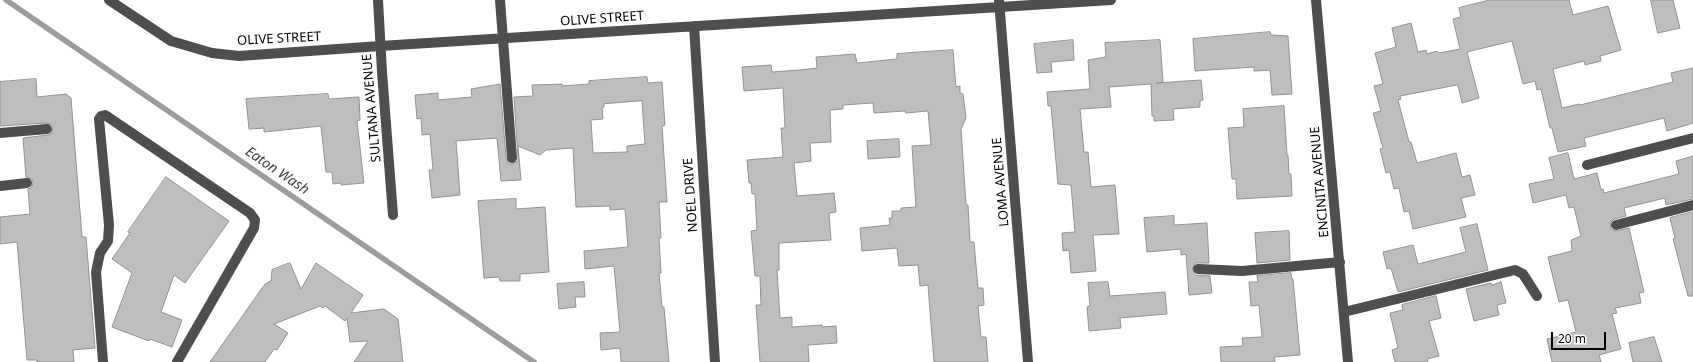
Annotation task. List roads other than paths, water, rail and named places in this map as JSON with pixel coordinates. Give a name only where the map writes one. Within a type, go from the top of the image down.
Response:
[{"type":"street","name":"OLIVE STREET","points":[[109,0],[171,41],[212,52],[239,56],[999,4],[1111,0]]},
{"type":"street","name":"SULTANA AVENUE","points":[[378,0],[380,46],[394,215]]},
{"type":"street","points":[[500,0],[512,158]]},
{"type":"street","name":"ENCINITA AVENUE","points":[[1316,0],[1348,362]]},
{"type":"street","name":"LOMA AVENUE","points":[[999,4],[1028,362]]},
{"type":"street","name":"NOEL DRIVE","points":[[694,26],[715,362]]},
{"type":"street","points":[[103,362],[96,272],[100,254],[108,241],[109,225],[99,119],[101,116],[105,115],[250,213],[255,220],[254,228],[177,362]]},
{"type":"street","points":[[0,133],[47,129]]},
{"type":"street","points":[[1587,165],[1693,138]]},
{"type":"street","points":[[0,186],[27,183]]},
{"type":"street","points":[[1616,225],[1693,205]]},
{"type":"street","points":[[1198,270],[1242,271],[1340,262]]},
{"type":"street","points":[[1344,312],[1515,270],[1523,274],[1537,296]]},
{"type":"waterway","name":"Eaton Wash","points":[[6,0],[534,362]]}]
